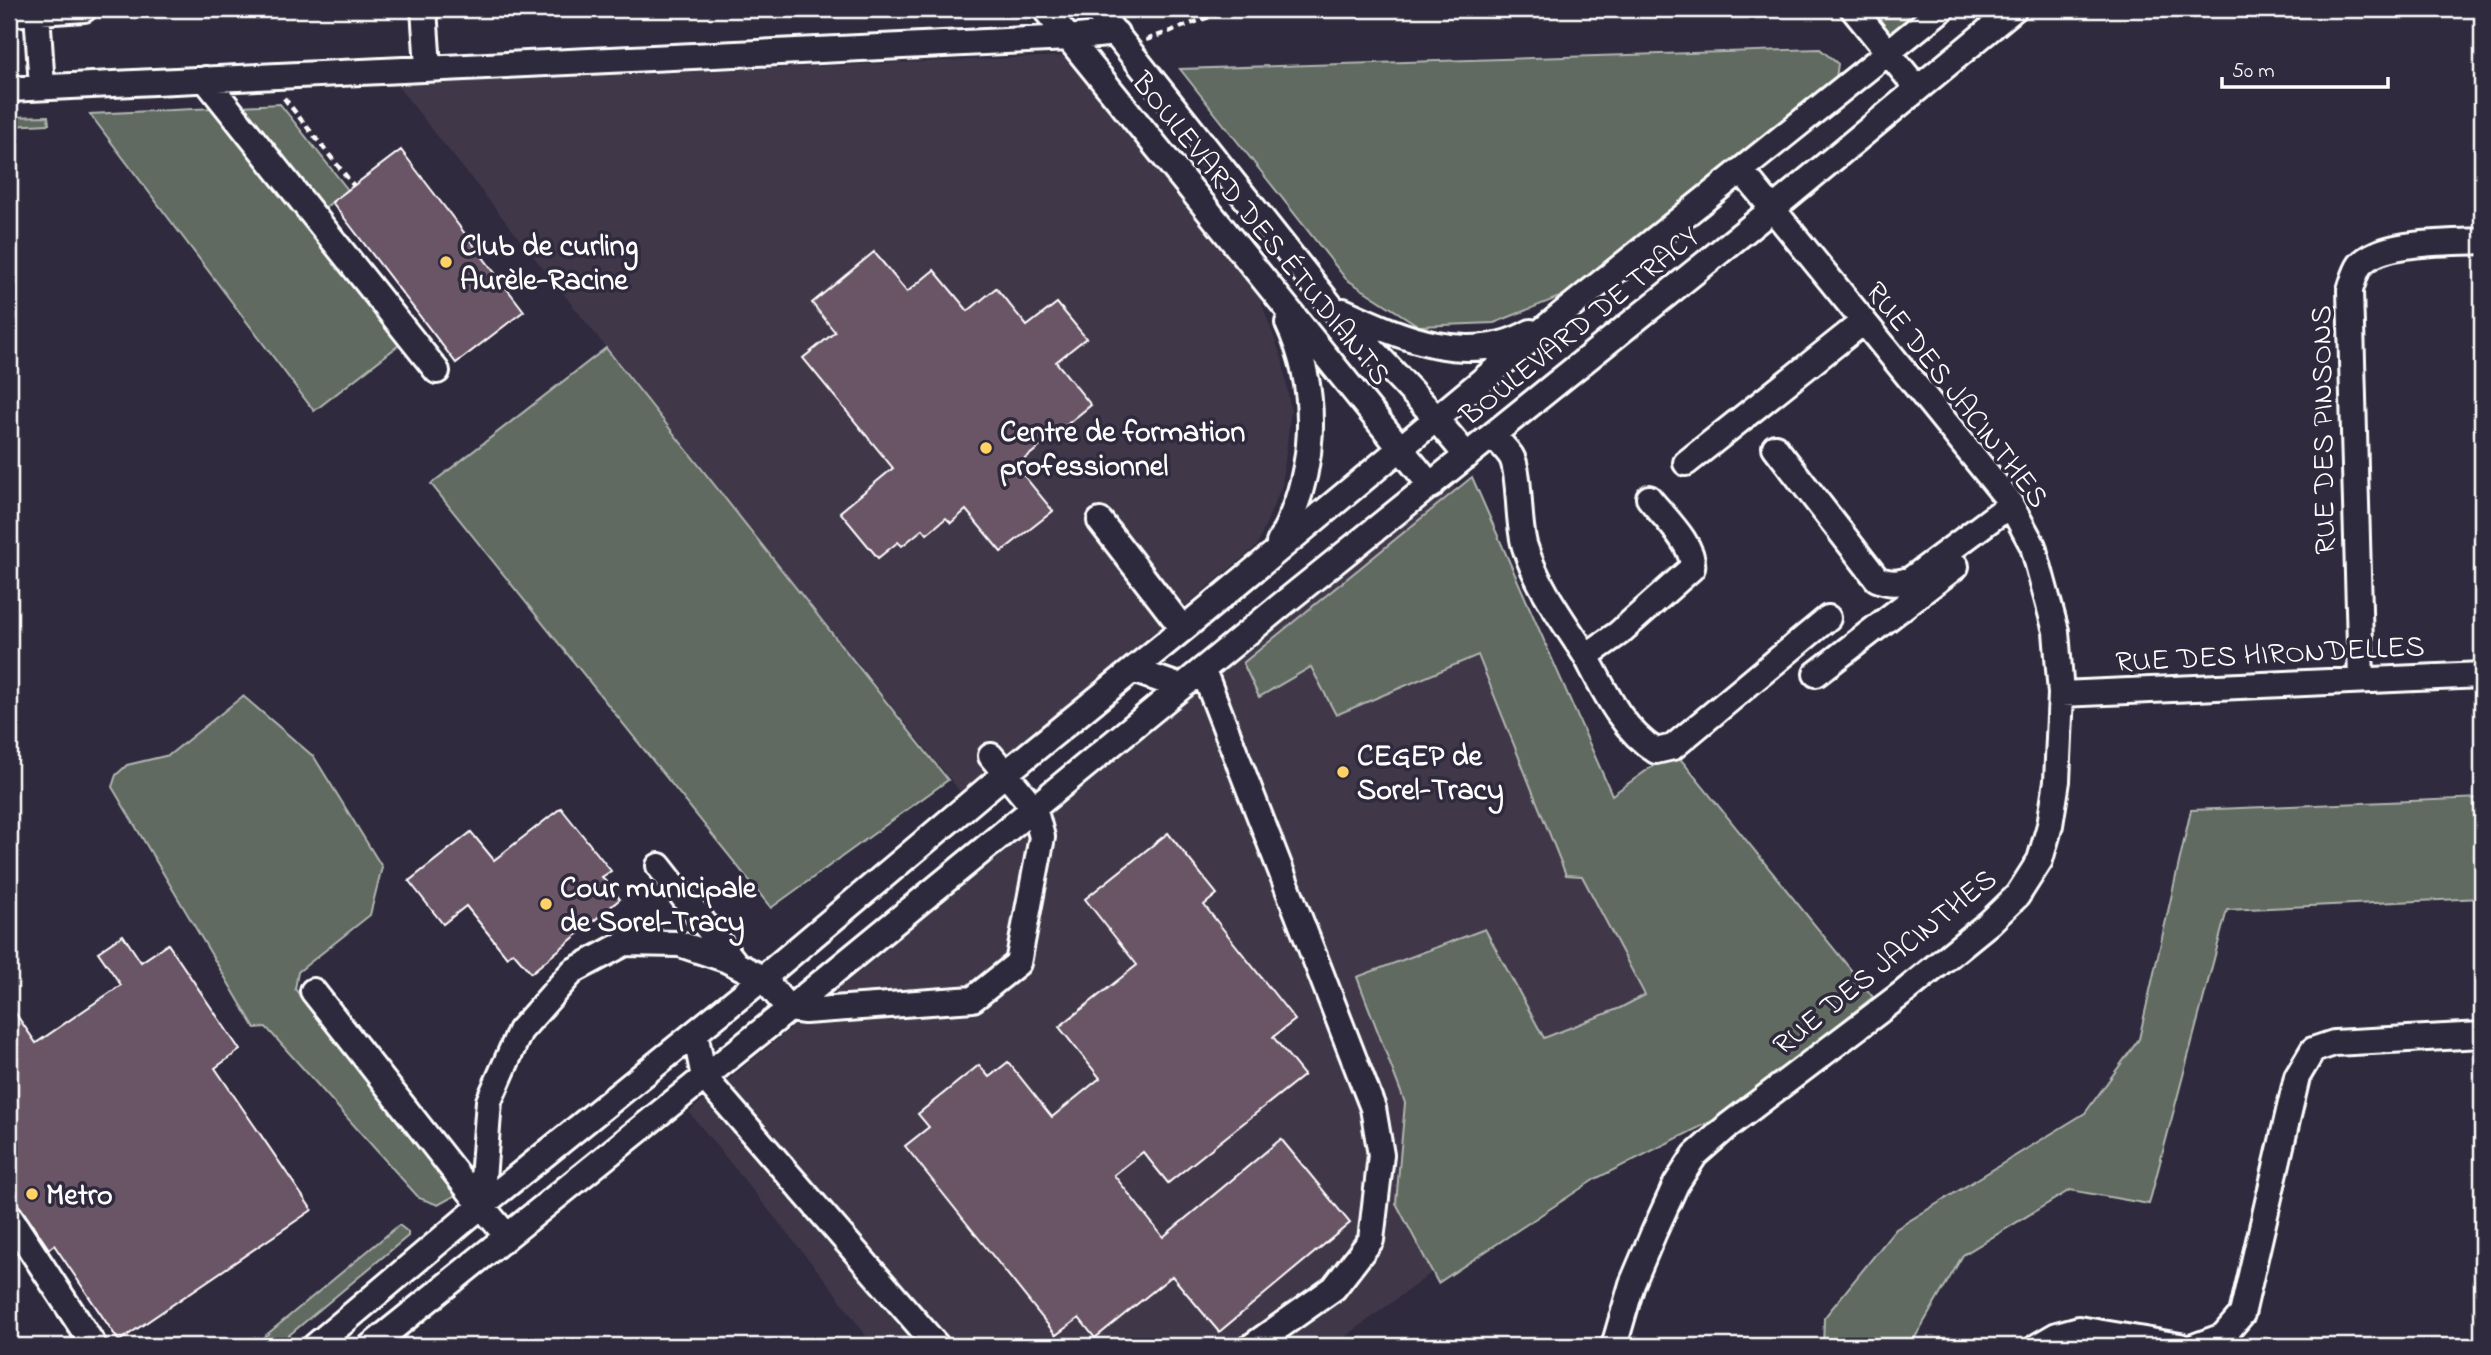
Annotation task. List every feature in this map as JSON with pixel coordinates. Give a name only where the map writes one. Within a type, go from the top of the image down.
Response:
[{"type":"street","points":[[9,13],[84,9]]},
{"type":"street","points":[[424,9],[428,67]]},
{"type":"street","name":"BOULEVARD DES ÉTUDIANTS","points":[[1045,9],[1431,486]]},
{"type":"street","name":"BOULEVARD DES ÉTUDIANTS","points":[[1096,9],[1331,306],[1437,419],[1467,456]]},
{"type":"street","points":[[1853,9],[1917,88]]},
{"type":"street","name":"BOULEVARD DE TRACY","points":[[315,1346],[481,1206],[764,978],[999,764],[1133,670],[1562,314],[1941,9]]},
{"type":"street","name":"BOULEVARD DE TRACY","points":[[371,1346],[1774,208],[2014,9]]},
{"type":"street","points":[[37,12],[42,88]]},
{"type":"street","points":[[9,89],[1068,38],[1116,33]]},
{"type":"street","points":[[205,79],[437,371]]},
{"type":"street","name":"RUE DES JACINTHES","points":[[1614,1346],[1632,1284],[1675,1184],[1695,1155],[1729,1125],[1903,993],[1989,923],[2017,896],[2040,860],[2050,825],[2057,781],[2061,694],[2056,631],[2033,546],[2014,512],[1741,170]]},
{"type":"street","name":"RUE DES PINSONS","points":[[2361,680],[2350,290],[2360,265],[2373,255],[2412,244],[2482,241]]},
{"type":"street","points":[[1274,553],[1295,508],[1308,452],[1311,424],[1305,366],[1276,297]]},
{"type":"street","points":[[1331,306],[1399,335],[1431,344],[1483,349],[1519,339],[1562,314]]},
{"type":"street","points":[[1686,463],[1863,322]]},
{"type":"street","points":[[1493,435],[1511,457],[1516,468],[1517,500],[1524,547],[1550,601],[1628,727],[1642,742],[1656,751],[1673,747],[1828,618]]},
{"type":"street","points":[[1775,447],[1877,579],[1889,584],[1911,579],[2014,512]]},
{"type":"street","points":[[1586,656],[1619,633],[1692,568],[1690,549],[1649,498]]},
{"type":"street","points":[[1816,674],[2014,512]]},
{"type":"street","points":[[1100,521],[1183,629]]},
{"type":"street","points":[[1133,670],[1181,687]]},
{"type":"street","points":[[1203,670],[1373,1108],[1381,1155],[1371,1240],[1334,1288],[1252,1346]]},
{"type":"street","name":"RUE DES HIRONDELLES","points":[[2061,694],[2482,675]]},
{"type":"street","points":[[481,1206],[489,1101],[520,1031],[573,971],[625,943],[680,944],[736,964],[764,978],[789,1009],[805,1011],[972,999],[1018,962],[1042,837],[1034,808],[999,764]]},
{"type":"street","points":[[659,866],[736,964]]},
{"type":"street","points":[[313,992],[506,1235]]},
{"type":"street","points":[[695,1033],[704,1077],[937,1346]]},
{"type":"street","points":[[2196,1346],[2223,1336],[2242,1314],[2297,1077],[2313,1051],[2334,1042],[2482,1035]]},
{"type":"street","points":[[9,1216],[94,1346]]},
{"type":"street","points":[[449,1233],[474,1262]]},
{"type":"street","points":[[2038,1346],[2057,1335],[2078,1329],[2180,1346]]},
{"type":"path","points":[[1145,40],[1231,9]]},
{"type":"path","points":[[266,76],[354,186]]},
{"type":"shaded area","name":"Centre de formation professionnel","points":[[1064,56],[1260,299],[1282,358],[1291,411],[1282,485],[1257,546],[961,793],[396,84]]},
{"type":"shaded area","name":"CEGEP de Sorel-Tracy","points":[[1452,483],[1717,1061],[1333,1346],[873,1346],[831,1287],[689,1112]]},
{"type":"green space","points":[[1867,9],[1929,9],[1890,40]]},
{"type":"green space","points":[[1820,49],[1838,64],[1836,78],[1577,290],[1494,323],[1419,326],[1346,279],[1180,69]]},
{"type":"green space","points":[[280,104],[348,190],[323,209],[241,106]]},
{"type":"green space","points":[[214,108],[399,345],[314,411],[90,114]]},
{"type":"green space","points":[[48,116],[49,124],[9,126],[9,117]]},
{"type":"green space","points":[[606,348],[948,780],[771,908],[431,484]]},
{"type":"green space","points":[[1472,477],[1612,795],[1674,751],[1873,997],[1724,1115],[1595,1179],[1438,1283],[1396,1203],[1405,1103],[1357,977],[1485,929],[1544,1038],[1620,1008],[1645,995],[1582,876],[1566,875],[1478,655],[1336,715],[1311,667],[1259,697],[1243,663]]},
{"type":"green space","points":[[243,696],[314,757],[382,867],[370,915],[298,972],[295,989],[458,1194],[438,1205],[419,1198],[266,1027],[255,1028],[112,787],[116,775],[127,765],[169,755]]},
{"type":"green space","points":[[2482,798],[2482,898],[2227,910],[2149,1204],[2070,1190],[1963,1255],[1910,1346],[1823,1346],[1824,1318],[1896,1229],[2085,1113],[2139,1039],[2191,810]]},
{"type":"green space","points":[[399,1225],[408,1232],[408,1236],[276,1346],[253,1346]]},
{"type":"building","name":"Club de curling Aurèle-Racine","points":[[401,150],[524,311],[456,363],[332,202]]},
{"type":"building","name":"Centre de formation professionnel","points":[[874,252],[907,292],[934,270],[968,311],[996,288],[1027,326],[1057,303],[1086,338],[1056,362],[1091,405],[1016,466],[1053,511],[1001,552],[966,510],[951,523],[946,518],[927,534],[923,529],[902,546],[898,542],[878,558],[840,512],[893,468],[803,358],[835,332],[812,303]]},
{"type":"building","points":[[561,808],[611,871],[602,877],[620,899],[531,973],[513,952],[507,957],[466,906],[443,924],[409,881],[471,832],[494,860]]},
{"type":"building","points":[[1168,833],[1217,894],[1204,905],[1295,1020],[1273,1037],[1304,1075],[1168,1183],[1143,1152],[1114,1175],[1163,1237],[1281,1139],[1350,1223],[1219,1332],[1172,1276],[1095,1338],[1079,1318],[1056,1335],[905,1146],[929,1127],[918,1114],[979,1065],[989,1077],[1008,1062],[1052,1117],[1100,1078],[1059,1027],[1137,965],[1085,899]]},
{"type":"building","points":[[123,935],[141,962],[168,944],[240,1050],[215,1068],[312,1210],[119,1341],[54,1245],[49,1249],[21,1208],[9,1201],[17,1195],[9,1182],[9,1004],[36,1043],[121,985],[98,952]]},
{"type":"place","name":"Club de curling Aurèle-Racine","points":[[446,262]]},
{"type":"place","name":"Centre de formation professionnel","points":[[986,448]]},
{"type":"place","name":"CEGEP de Sorel-Tracy","points":[[1343,772]]},
{"type":"place","name":"Cour municipale de Sorel-Tracy","points":[[546,904]]},
{"type":"place","name":"Metro","points":[[32,1194]]}]
